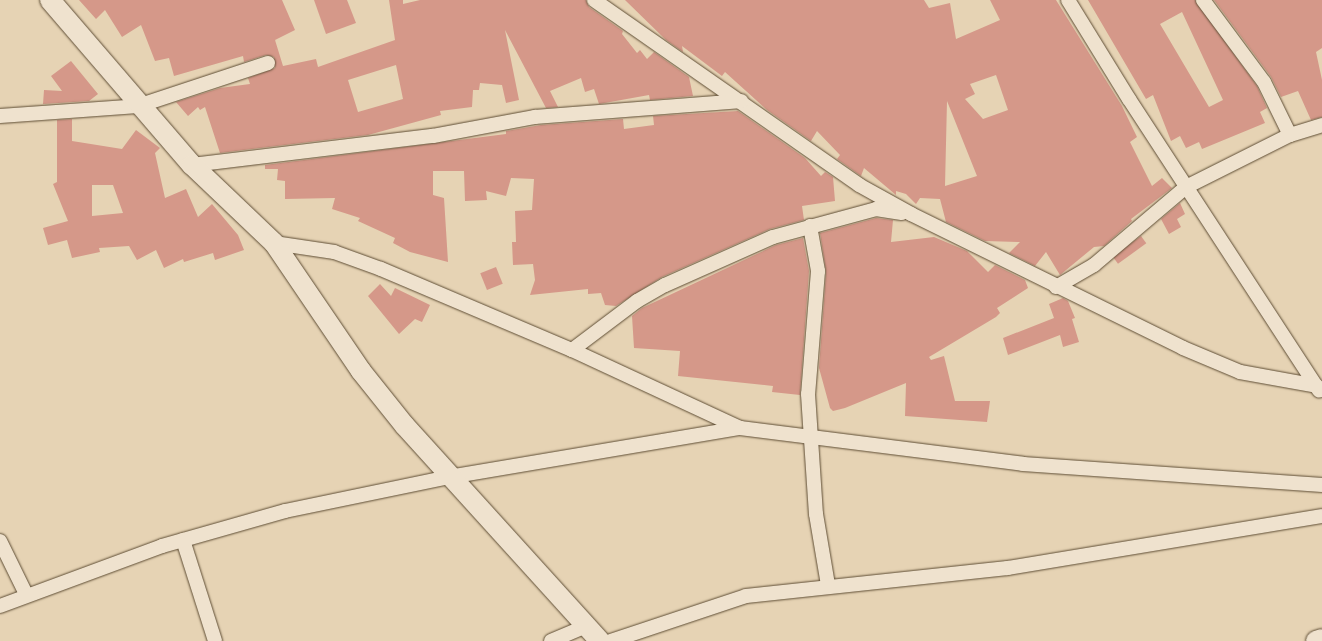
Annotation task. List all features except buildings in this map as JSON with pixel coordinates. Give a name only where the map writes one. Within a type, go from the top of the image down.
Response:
[{"type":"street","points":[[50,0],[138,106],[192,165],[274,243],[360,371],[449,477],[600,641]]},
{"type":"street","points":[[594,0],[741,101],[859,185],[911,214],[1056,287],[1240,372],[1319,390]]},
{"type":"street","points":[[1068,0],[1186,187],[1319,390]]},
{"type":"street","points":[[1203,0],[1264,82],[1290,135]]},
{"type":"street","points":[[0,116],[138,106],[268,63]]},
{"type":"street","points":[[192,165],[433,136],[535,117],[741,101]]},
{"type":"street","points":[[1056,287],[1094,265],[1186,187],[1290,135],[1322,125]]},
{"type":"street","points":[[572,350],[637,302],[665,286],[773,237],[810,226],[876,210],[911,214]]},
{"type":"street","points":[[810,226],[818,271],[808,394],[810,434],[816,514],[828,585]]},
{"type":"street","points":[[274,243],[341,254],[572,350],[740,428]]},
{"type":"street","points":[[0,606],[26,594],[182,540],[285,511],[449,477],[740,428],[810,434],[1023,464],[1322,485]]},
{"type":"street","points":[[611,641],[746,596],[828,585],[1008,568],[1322,516]]},
{"type":"street","points":[[182,540],[215,641]]},
{"type":"street","points":[[0,541],[26,594]]},
{"type":"street","points":[[551,641],[586,626]]},
{"type":"street","points":[[1316,641],[1322,639]]}]
